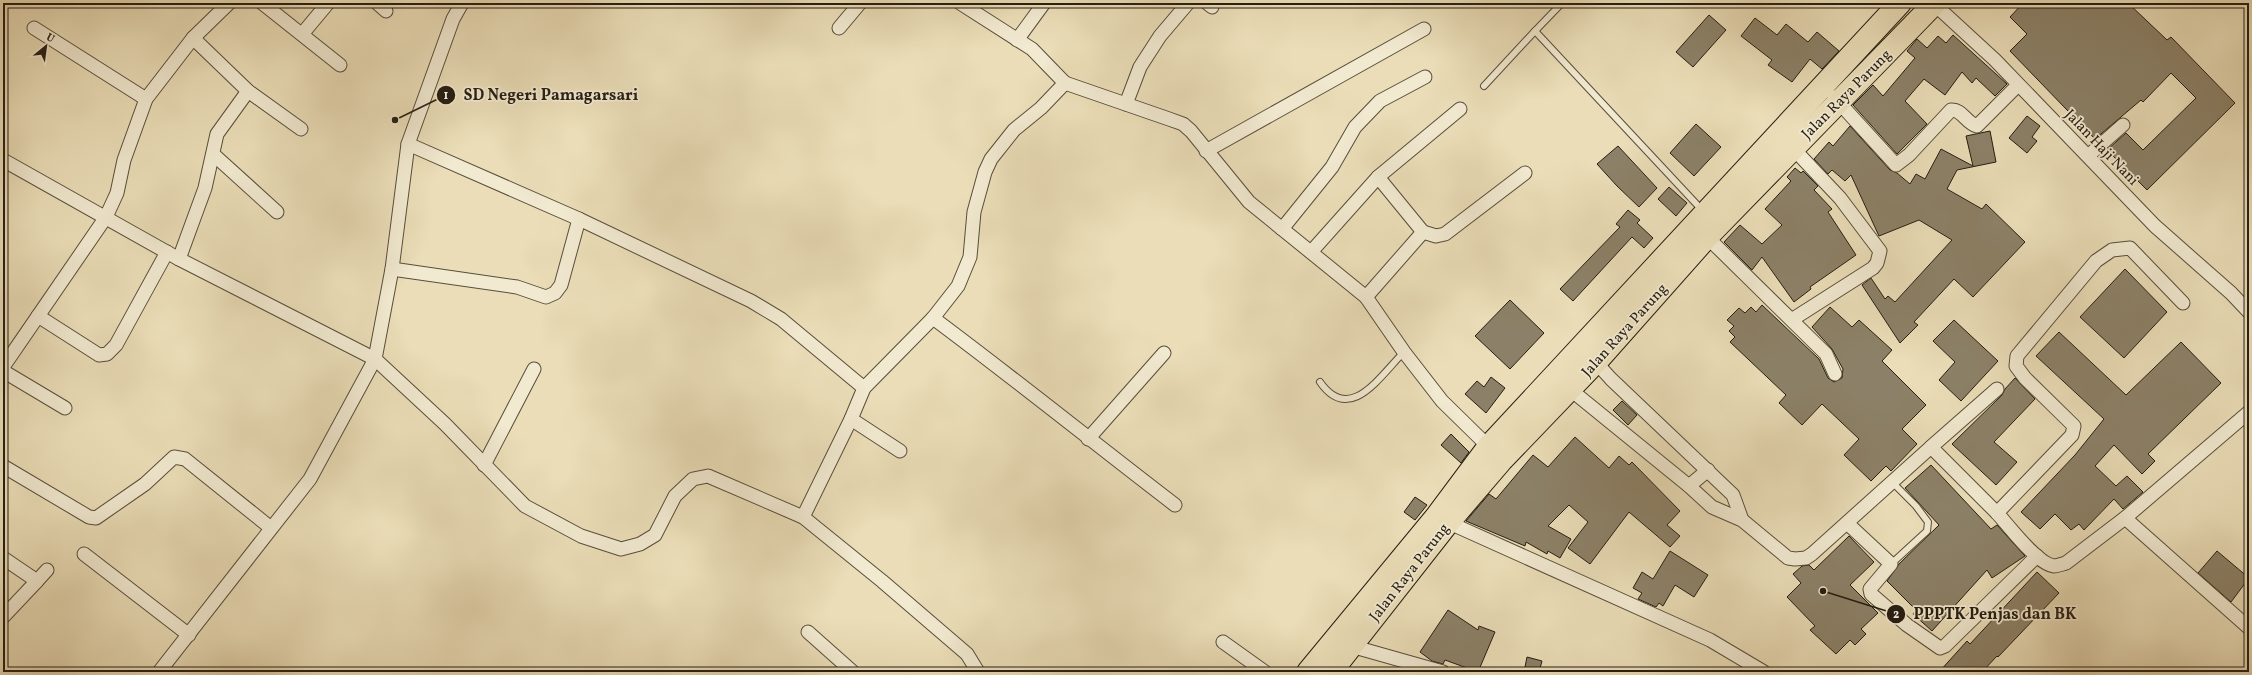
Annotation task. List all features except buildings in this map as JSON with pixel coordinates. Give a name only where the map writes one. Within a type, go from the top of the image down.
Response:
[{"type":"highway","name":"Jalan Raya Parung","points":[[1331,672],[1442,520],[1495,453],[1562,383],[1597,361],[1711,222],[1786,140],[1823,86],[1900,3]]},
{"type":"highway","name":"Jalan Raya Parung","points":[[1786,140],[1838,102],[1934,3]]},
{"type":"highway","name":"Jalan Raya Parung","points":[[1562,383],[1579,350],[1711,222]]},
{"type":"highway","name":"Jalan Raya Parung","points":[[1308,672],[1442,520]]},
{"type":"street","points":[[3,367],[106,217],[117,193],[124,160],[146,99],[193,38],[229,3]]},
{"type":"street","points":[[262,3],[303,33],[340,65]]},
{"type":"street","points":[[303,33],[328,3]]},
{"type":"street","points":[[159,672],[310,479],[375,359],[392,269],[408,144],[450,26],[462,3]]},
{"type":"street","points":[[839,28],[860,3]]},
{"type":"street","points":[[960,3],[1032,48],[1065,83],[1183,124],[1191,131],[1249,202],[1366,298],[1404,352],[1442,401],[1495,453]]},
{"type":"street","points":[[1017,40],[1044,3]]},
{"type":"street","points":[[1126,104],[1140,67],[1160,36],[1188,3]]},
{"type":"street","name":"Jalan Haji Nani","points":[[1934,3],[2089,155],[2155,226],[2231,293],[2249,312]]},
{"type":"street","points":[[34,28],[146,99]]},
{"type":"street","points":[[1206,151],[1424,29]]},
{"type":"street","points":[[193,38],[248,91],[301,129]]},
{"type":"street","points":[[1282,229],[1332,167],[1355,127],[1380,101],[1425,77]]},
{"type":"street","points":[[803,517],[851,419],[864,388],[933,318],[958,286],[970,257],[974,212],[984,172],[991,159],[1014,130],[1040,108],[1065,83]]},
{"type":"street","points":[[1823,86],[1896,165],[1910,155],[1951,110],[1958,111],[1972,125],[1977,126],[2018,85]]},
{"type":"street","points":[[179,259],[205,188],[217,134],[248,91]]},
{"type":"street","points":[[1311,252],[1378,177],[1460,109]]},
{"type":"street","points":[[2089,155],[2123,125]]},
{"type":"street","points":[[1786,140],[1840,198],[1880,251],[1880,257],[1873,268],[1793,319]]},
{"type":"street","points":[[408,144],[579,219],[751,301],[780,319],[864,388]]},
{"type":"street","points":[[213,154],[278,212]]},
{"type":"street","points":[[3,160],[179,259],[375,359],[445,424],[484,466],[525,506],[581,536],[621,549],[640,544],[655,534],[675,496],[693,479],[708,476],[803,517],[966,654],[975,671]]},
{"type":"street","points":[[1378,177],[1423,232],[1436,236],[1446,234],[1525,173]]},
{"type":"street","points":[[392,269],[517,287],[546,297],[555,293],[561,285],[579,219]]},
{"type":"street","points":[[1711,222],[1793,319],[1826,354],[1835,374]]},
{"type":"street","points":[[1366,298],[1423,232]]},
{"type":"street","points":[[1997,513],[2072,435],[2074,426],[2025,378],[2016,366],[2017,356],[2096,261],[2112,250],[2130,248],[2183,303]]},
{"type":"street","points":[[38,316],[99,355],[107,354],[116,345],[167,252]]},
{"type":"street","points":[[933,318],[1009,374],[1088,439],[1175,505]]},
{"type":"street","points":[[1579,350],[1597,361],[1611,379],[1733,495],[1742,520]]},
{"type":"street","points":[[1088,439],[1164,353]]},
{"type":"street","points":[[484,466],[534,369]]},
{"type":"street","points":[[3,371],[65,408]]},
{"type":"street","points":[[1562,383],[1690,486],[1712,507],[1742,520],[1788,558],[1795,559],[1806,558],[1848,524],[1892,482],[1997,390]]},
{"type":"street","points":[[1931,447],[1997,513],[2037,556],[2047,564],[2055,566],[2066,563],[2125,518],[2249,412]]},
{"type":"street","points":[[851,419],[900,451]]},
{"type":"street","points":[[3,466],[89,517],[96,518],[145,484],[174,457],[179,457],[185,459],[271,528]]},
{"type":"street","points":[[1690,486],[1708,470]]},
{"type":"street","points":[[2125,518],[2249,628]]},
{"type":"street","points":[[1442,520],[1710,640],[1764,672]]},
{"type":"street","points":[[1848,524],[1892,564],[1870,589],[1871,594],[1907,625],[1940,648],[1945,646],[2037,556]]},
{"type":"street","points":[[84,554],[189,635]]},
{"type":"street","points":[[3,558],[37,581]]},
{"type":"street","points":[[3,617],[47,570]]},
{"type":"street","points":[[808,632],[853,672]]},
{"type":"street","points":[[1223,642],[1265,672]]},
{"type":"street","points":[[1351,646],[1443,672]]},
{"type":"lane","points":[[1484,86],[1562,3]]},
{"type":"lane","points":[[1535,31],[1711,222]]},
{"type":"lane","points":[[1320,382],[1327,393],[1336,398],[1345,400],[1359,398],[1404,352]]},
{"type":"lane","points":[[1892,482],[1916,506],[1928,522],[1926,531],[1892,564]]},
{"type":"place","name":"SD Negeri Pamagarsari","points":[[395,120]]},
{"type":"place","name":"PPPTK Penjas dan BK","points":[[1823,591]]}]
